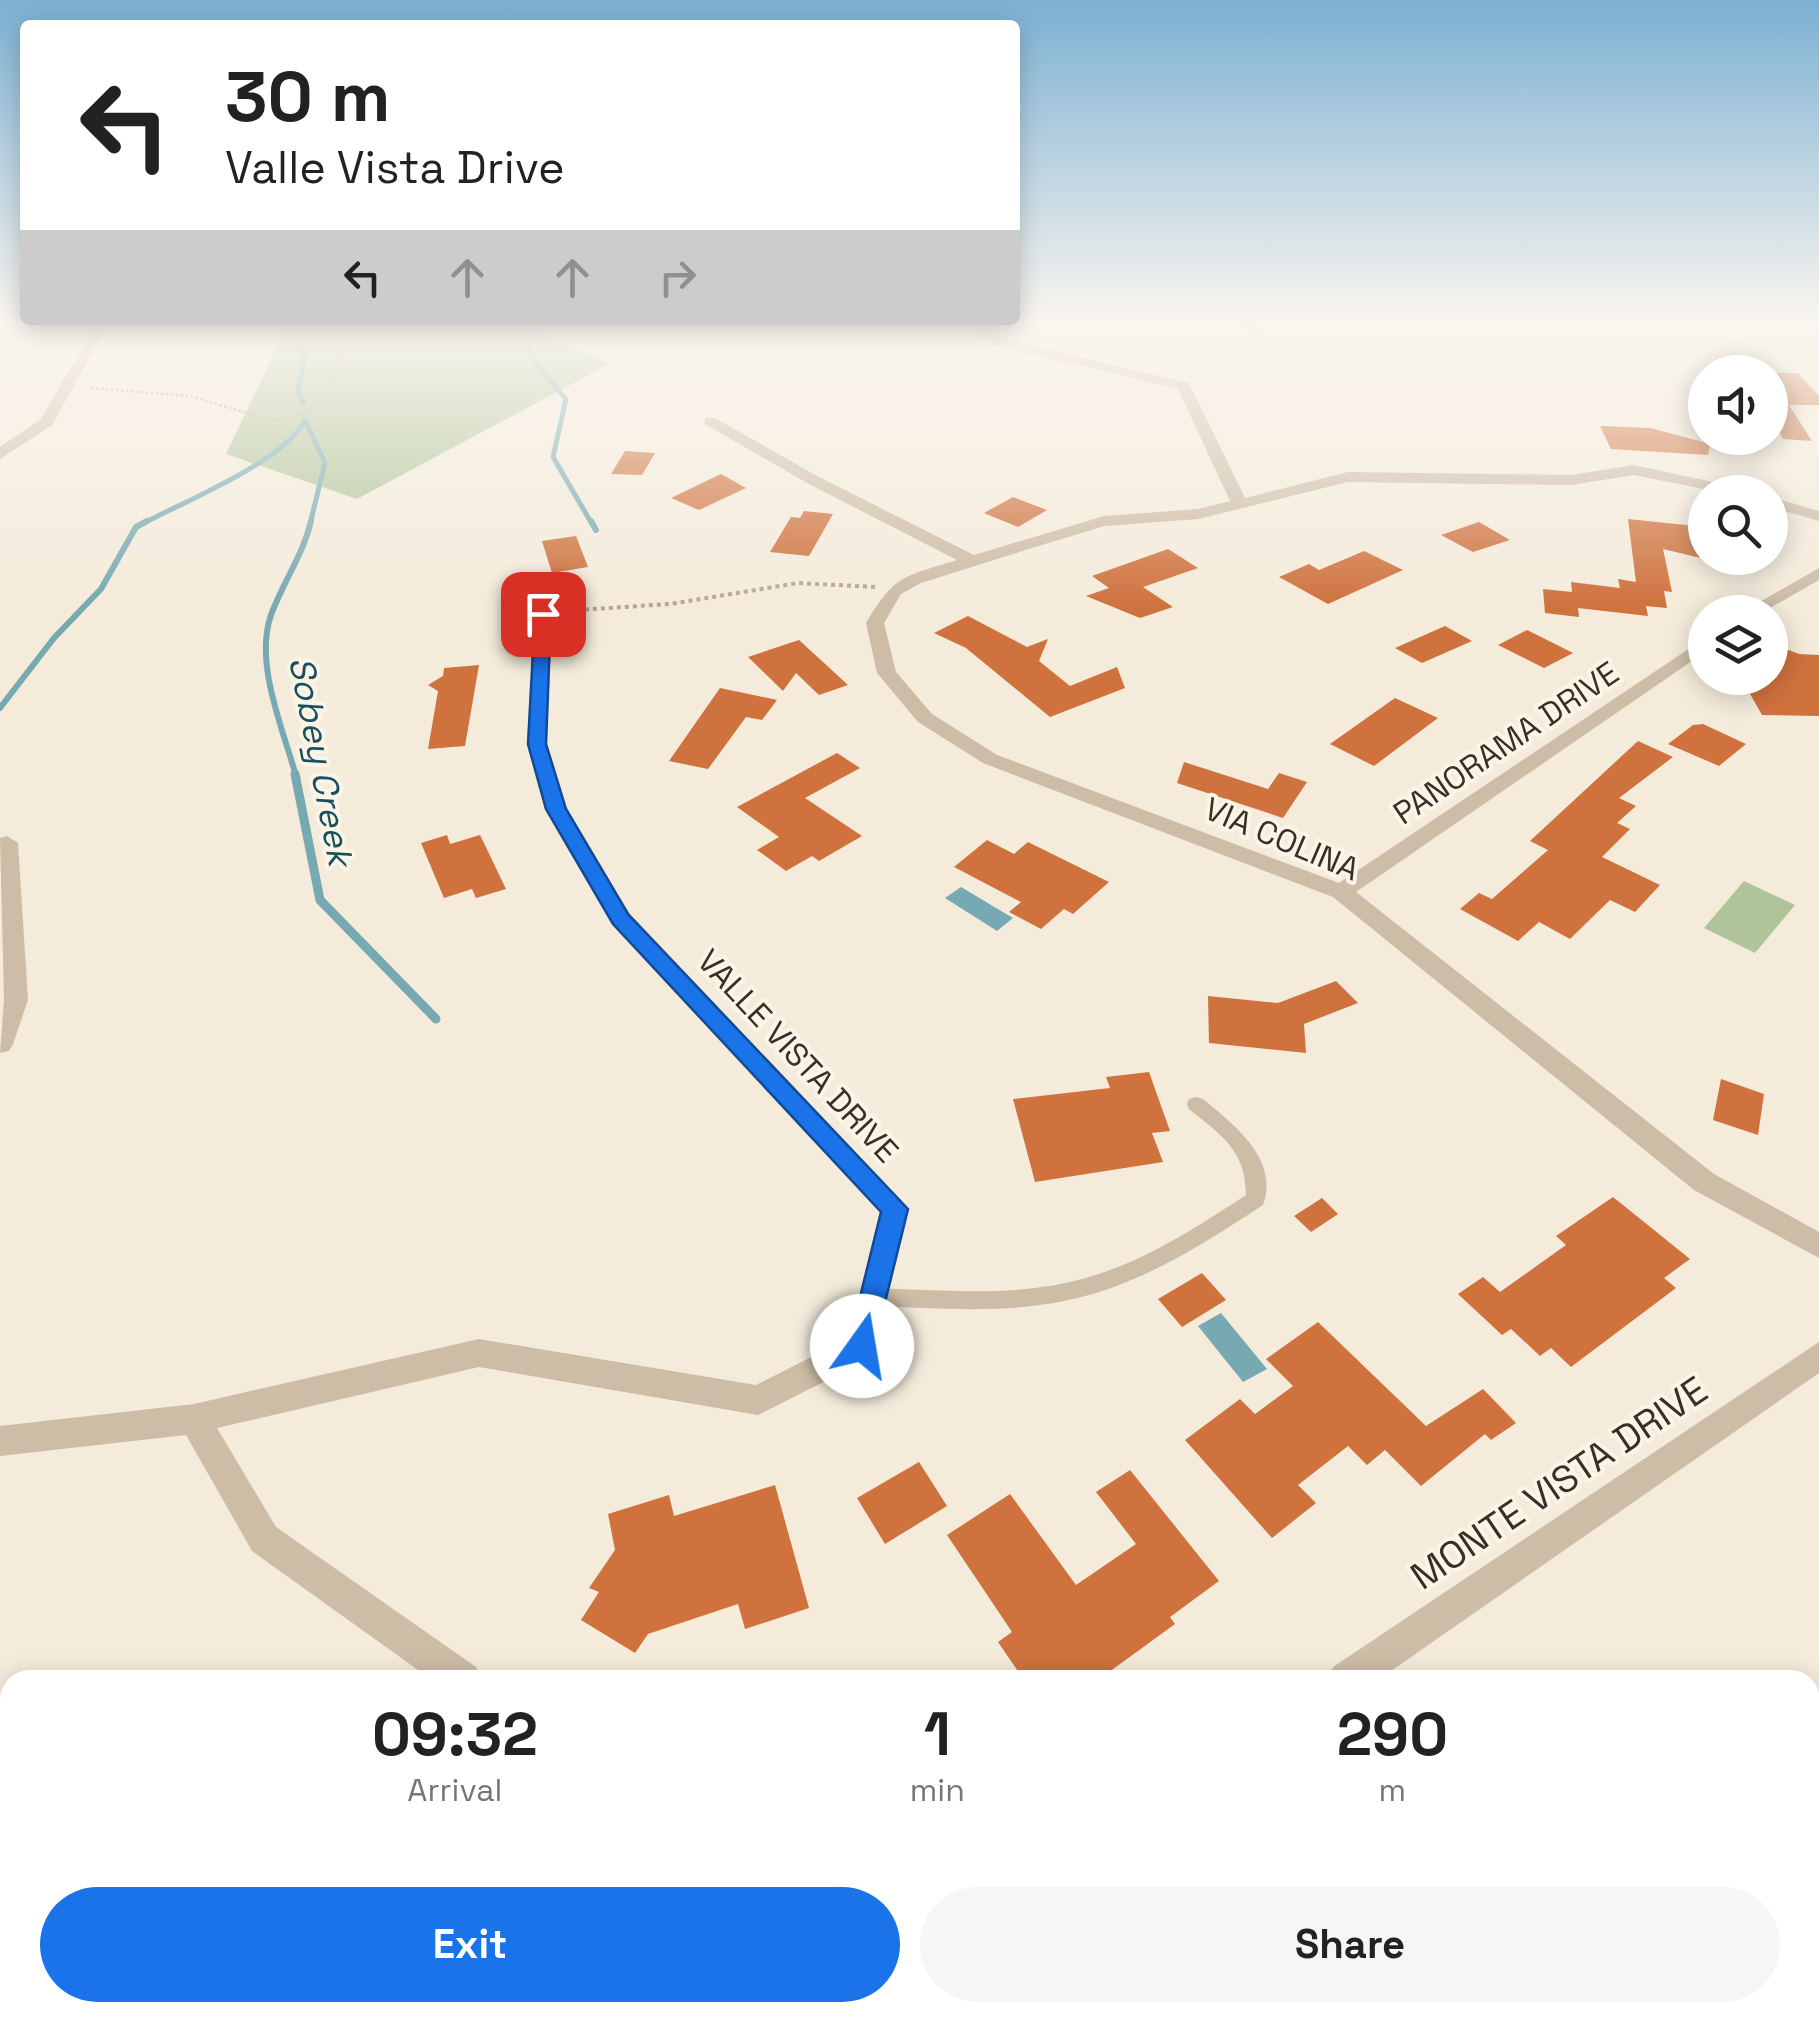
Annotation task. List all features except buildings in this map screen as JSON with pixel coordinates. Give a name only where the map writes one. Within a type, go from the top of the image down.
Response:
[{"type":"street","points":[[0,454],[49,418]]},
{"type":"street","points":[[1199,418],[1240,505]]},
{"type":"street","points":[[710,422],[812,480],[974,562]]},
{"type":"street","points":[[894,591],[915,579],[1104,521],[1198,514],[1348,477],[1571,480],[1634,470],[1688,481]]},
{"type":"street","points":[[1788,507],[1819,516]]},
{"type":"street","points":[[1780,595],[1819,573]]},
{"type":"street","name":"VIA COLINA","points":[[894,591],[875,623],[887,673],[925,718],[990,759],[1341,892],[1519,1030],[1606,1108],[1704,1182],[1819,1246]]},
{"type":"street","name":"VALLE VISTA DRIVE","points":[[0,1441],[194,1419],[479,1352],[758,1400],[862,1346],[895,1209],[621,918],[556,809],[537,744],[543,614]]},
{"type":"street","name":"PANORAMA DRIVE","points":[[1341,892],[1688,656]]},
{"type":"street","points":[[0,1044],[16,1000],[7,843]]},
{"type":"street","name":"MONTE VISTA DRIVE","points":[[1361,1670],[1819,1356]]},
{"type":"street","points":[[194,1419],[264,1540],[448,1670]]},
{"type":"lane","points":[[874,1297],[949,1298],[1086,1288],[1165,1254],[1220,1222],[1256,1199],[1257,1170],[1245,1144],[1196,1104]]},
{"type":"path","points":[[543,614],[585,607],[668,604],[767,584],[832,578],[894,591]]},
{"type":"green space","points":[[243,418],[508,418],[357,499],[226,454]]},
{"type":"green space","points":[[1744,881],[1795,905],[1755,953],[1704,928]]},
{"type":"water","points":[[961,887],[1013,918],[997,931],[945,898]]},
{"type":"water","points":[[1221,1313],[1267,1369],[1243,1382],[1198,1326]]},
{"type":"waterway","points":[[562,418],[553,457],[592,524]]},
{"type":"waterway","points":[[142,524],[256,465],[295,435],[305,420],[325,463],[310,524]]},
{"type":"waterway","points":[[0,708],[54,638],[101,589],[136,527],[147,521]]},
{"type":"waterway","points":[[591,521],[596,530]]},
{"type":"waterway","name":"Sobey Creek","points":[[296,776],[272,696],[267,634],[271,615],[310,524]]},
{"type":"waterway","name":"Sobey Creek","points":[[295,774],[320,900],[436,1019]]},
{"type":"route","points":[[543,614],[537,744],[556,809],[621,918],[895,1209],[862,1346]]}]
